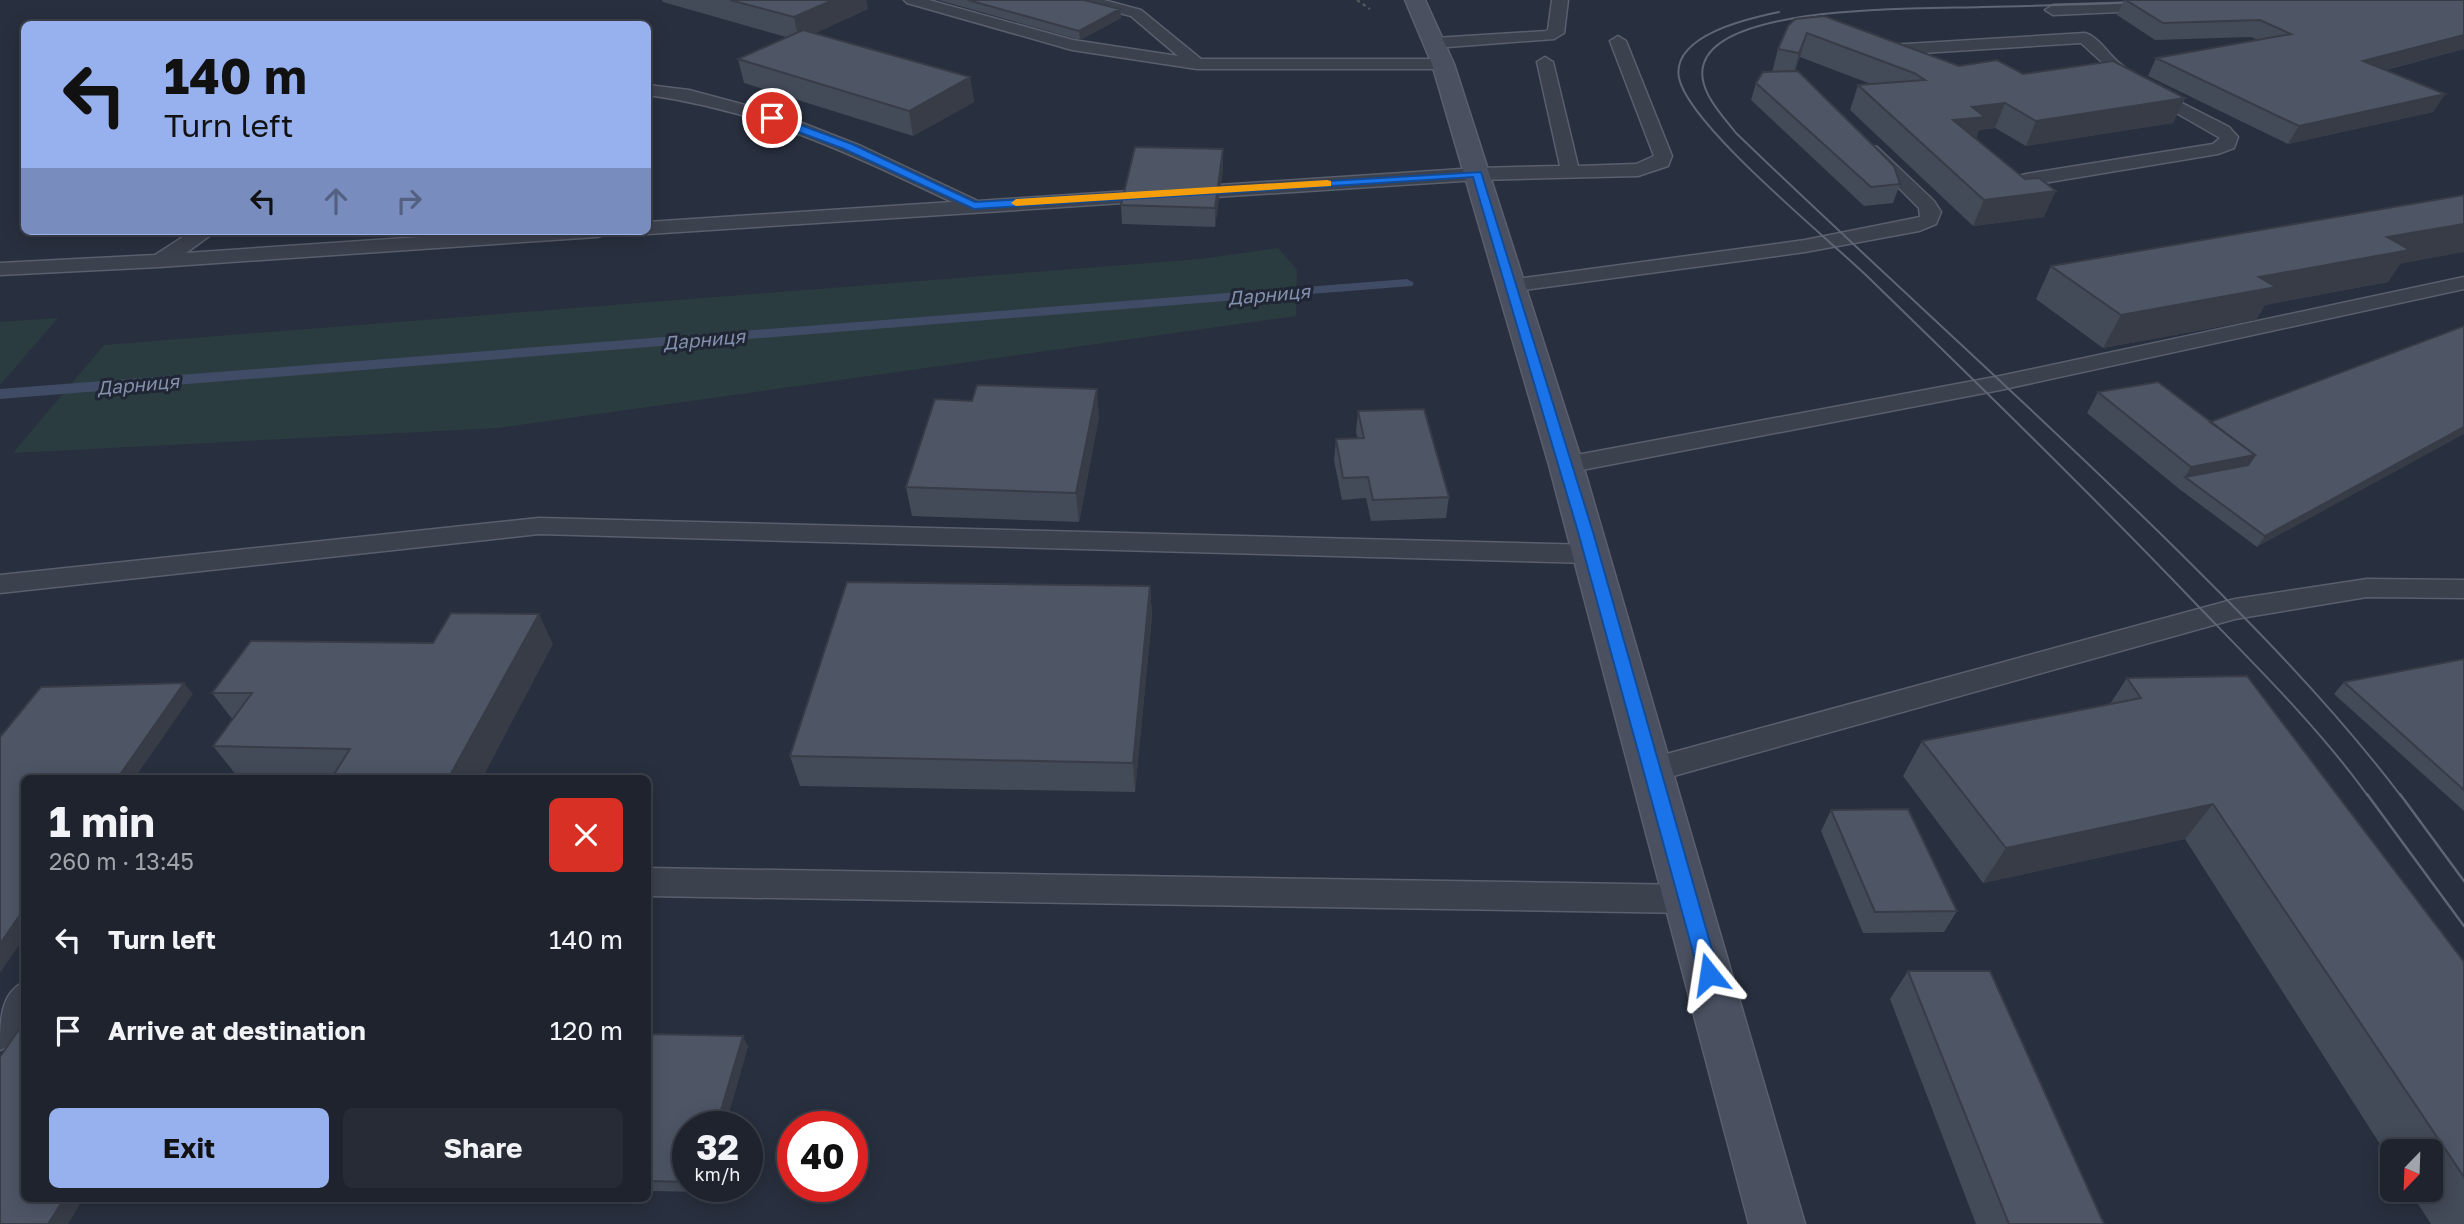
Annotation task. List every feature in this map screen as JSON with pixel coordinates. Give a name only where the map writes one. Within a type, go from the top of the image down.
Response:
[{"type":"street","points":[[1415,0],[1439,53],[1566,465],[1653,770],[1777,1224]]},
{"type":"lane","points":[[912,0],[1072,45],[1197,64],[1439,53],[1548,36],[1556,33],[1558,28],[1560,0]]},
{"type":"lane","points":[[1086,0],[1136,13]]},
{"type":"lane","points":[[1117,0],[1197,64]]},
{"type":"lane","points":[[2047,5],[2178,6]]},
{"type":"lane","points":[[2026,180],[2218,149],[2228,144],[2229,137],[2223,131],[2125,78],[2047,5]]},
{"type":"lane","points":[[1890,50],[2085,38]]},
{"type":"lane","points":[[651,228],[1477,174],[1638,170],[1661,162],[1663,156],[1618,41]]},
{"type":"lane","points":[[1545,62],[1570,171]]},
{"type":"lane","points":[[651,91],[747,109],[848,146],[974,205]]},
{"type":"lane","points":[[1510,286],[1805,246],[1919,225],[1929,220],[1931,212],[1927,205],[1861,142]]},
{"type":"lane","points":[[159,261],[200,235]]},
{"type":"lane","points":[[0,269],[539,235]]},
{"type":"lane","points":[[1566,465],[2000,383],[2464,283]]},
{"type":"lane","points":[[0,584],[539,526],[1592,554]]},
{"type":"lane","points":[[1653,770],[2235,608],[2368,588],[2464,589]]},
{"type":"lane","points":[[651,882],[1689,900]]},
{"type":"lane","points":[[0,1033],[21,1003]]},
{"type":"shaded area","points":[[1278,248],[1297,270],[1296,316],[498,428],[13,453],[104,345],[1201,259]]},
{"type":"shaded area","points":[[58,318],[0,385],[0,322]]},
{"type":"building","points":[[730,0],[833,0],[794,17]]},
{"type":"building","points":[[968,0],[1084,0],[1120,9],[1079,31]]},
{"type":"building","points":[[2126,0],[2464,0],[2464,35],[2363,61],[2445,94],[2299,126],[2156,58],[2291,34],[2260,20],[2163,23]]},
{"type":"building","points":[[1824,16],[1959,66],[1997,60],[2023,74],[2113,61],[2185,98],[2036,121],[2005,103],[1972,107],[1985,117],[1953,120],[2025,179],[2039,178],[2056,191],[1984,200],[1858,85],[1925,80],[1914,73],[1807,33],[1799,53],[1778,49],[1788,26],[1795,19]]},
{"type":"building","points":[[803,30],[970,77],[909,111],[738,59]]},
{"type":"building","points":[[1798,71],[1894,166],[1900,184],[1871,187],[1756,83],[1763,72]]},
{"type":"building","points":[[1135,147],[1223,149],[1215,208],[1121,205]]},
{"type":"building","points":[[2464,195],[2464,224],[2387,237],[2410,250],[2259,277],[2276,287],[2121,315],[2051,266]]},
{"type":"building","points":[[2464,326],[2464,427],[2265,536],[2185,477],[2248,465],[2255,455],[2210,422]]},
{"type":"building","points":[[2158,382],[2255,455],[2191,467],[2098,392]]},
{"type":"building","points":[[977,385],[1097,389],[1076,493],[906,487],[935,399],[972,401]]},
{"type":"building","points":[[1424,409],[1449,497],[1373,500],[1368,477],[1343,478],[1336,439],[1364,438],[1358,411]]},
{"type":"building","points":[[847,582],[1150,586],[1133,763],[790,756]]},
{"type":"building","points":[[451,613],[539,614],[450,775],[334,775],[350,749],[213,746],[252,693],[212,693],[251,641],[433,643]]},
{"type":"building","points":[[2464,659],[2464,790],[2344,682]]},
{"type":"building","points":[[2247,676],[2464,962],[2464,1177],[2443,1146],[2443,1139],[2438,1139],[2213,804],[2006,848],[1922,741],[2141,698],[2127,678]]},
{"type":"building","points":[[184,683],[120,775],[21,775],[21,913],[0,944],[0,737],[41,687]]},
{"type":"building","points":[[1908,809],[1957,911],[1875,912],[1831,810]]},
{"type":"building","points":[[1908,971],[1990,971],[2104,1224],[2009,1224]]},
{"type":"building","points":[[21,1026],[21,1202],[62,1202],[48,1224],[0,1224],[0,1057]]},
{"type":"building","points":[[651,1034],[743,1036],[721,1111],[672,1111],[672,1182],[651,1181]]},
{"type":"waterway","name":"Дарниця","points":[[0,394],[1407,283]]},
{"type":"tram line","points":[[2142,2],[1876,10],[1787,19],[1748,29],[1719,43],[1704,63],[1703,82],[1711,101],[1736,133],[2062,439],[2231,603],[2319,697],[2401,796]]},
{"type":"tram line","points":[[1779,12],[1715,31],[1687,50],[1680,63],[1679,78],[1688,99],[1733,152],[1869,278],[1994,400],[2243,652],[2329,746],[2368,796]]},
{"type":"tram line","points":[[2367,794],[2464,926]]},
{"type":"tram line","points":[[2400,794],[2464,881]]},
{"type":"slow traffic","points":[[1016,203],[1327,183]]},
{"type":"route","points":[[772,118],[848,146],[974,205],[1477,174],[1586,532],[1709,974]]}]
